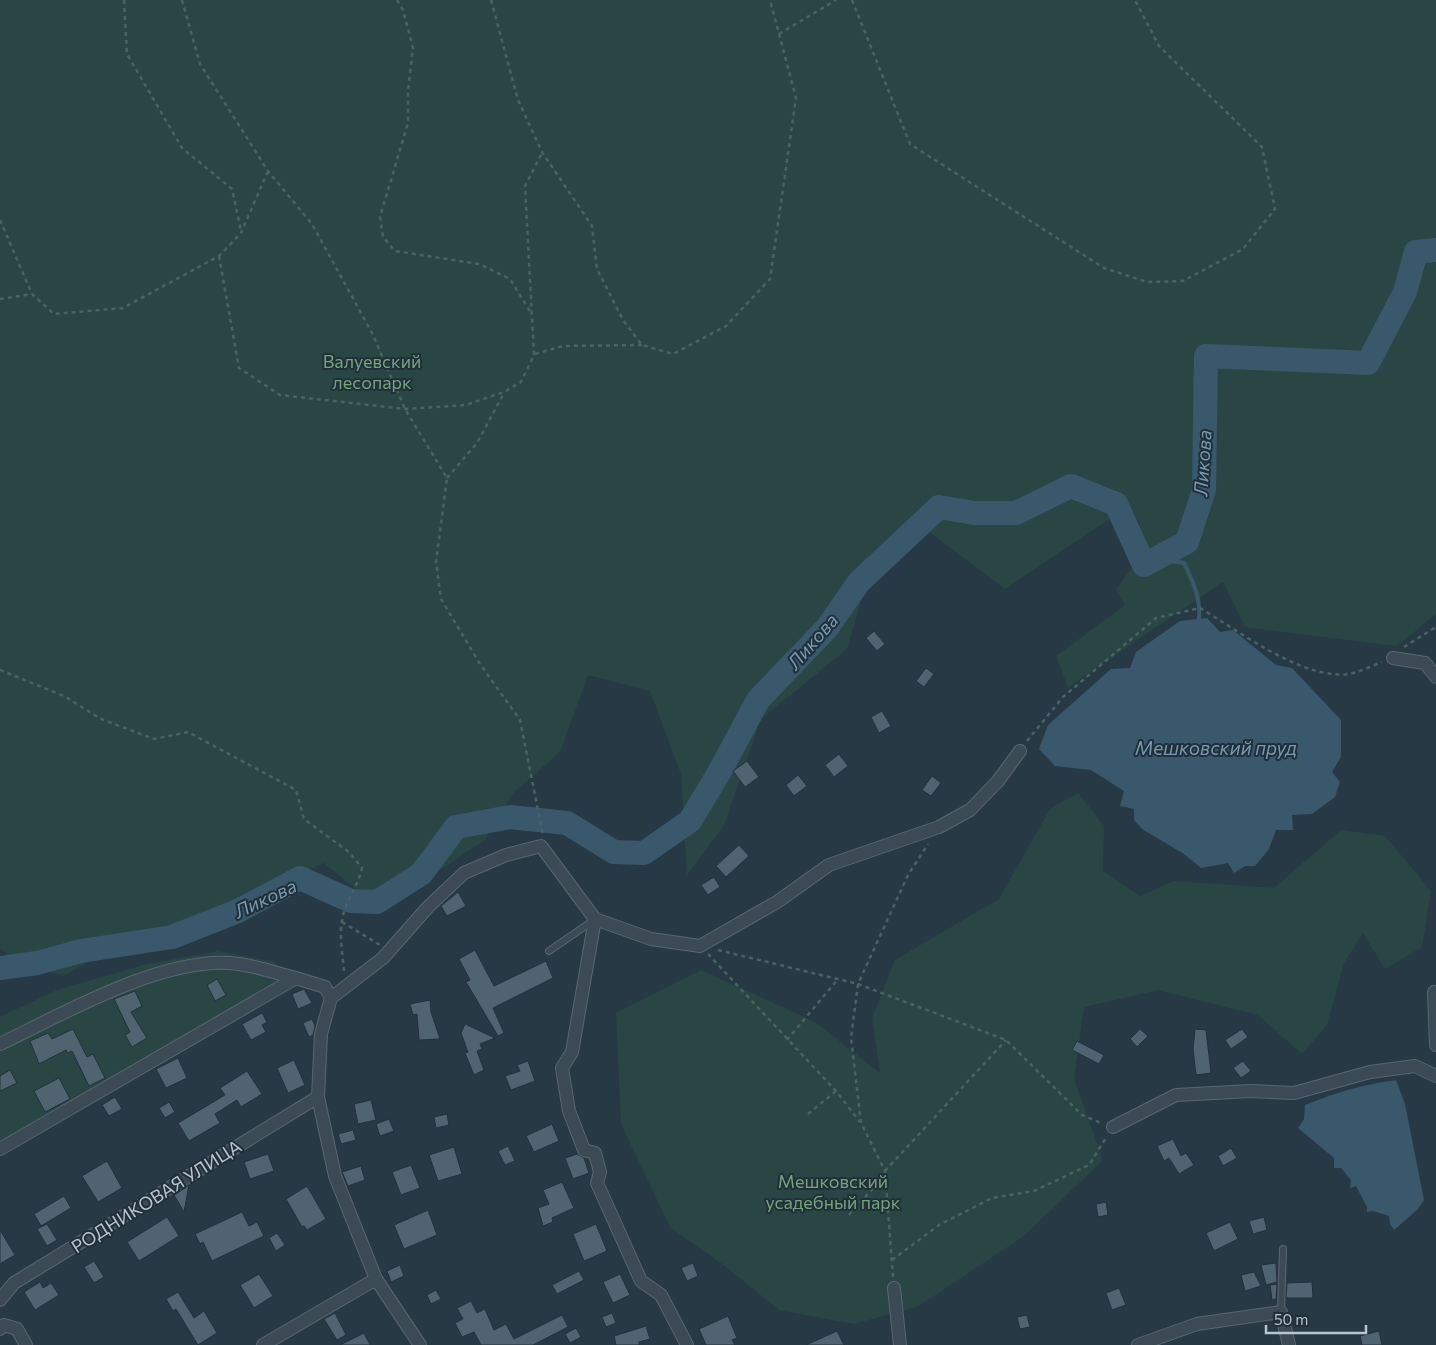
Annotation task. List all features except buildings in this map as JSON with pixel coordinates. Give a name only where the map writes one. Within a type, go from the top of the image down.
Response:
[{"type":"street","points":[[1393,658],[1425,663],[1436,678]]},
{"type":"street","points":[[420,1345],[376,1279],[335,1176],[318,1097],[322,1034],[332,998],[383,958],[428,907],[464,873],[506,855],[541,846],[595,919],[651,939],[700,946],[777,902],[829,865],[939,827],[970,810],[998,782],[1020,750]]},
{"type":"street","points":[[595,919],[572,1052],[562,1068],[569,1111],[584,1150],[595,1153],[600,1172],[597,1183],[641,1282],[661,1294],[687,1345]]},
{"type":"street","points":[[0,1044],[114,990],[191,966],[229,963],[296,978],[325,987],[332,998]]},
{"type":"street","points":[[0,1150],[296,978]]},
{"type":"street","points":[[1434,992],[1436,1045]]},
{"type":"street","points":[[1113,1127],[1176,1095],[1252,1091],[1294,1093],[1370,1072],[1415,1066],[1436,1076]]},
{"type":"street","name":"РОДНИКОВАЯ УЛИЦА","points":[[0,1300],[14,1283],[318,1097]]},
{"type":"street","points":[[263,1345],[376,1279]]},
{"type":"street","points":[[894,1288],[900,1345]]},
{"type":"street","points":[[1138,1345],[1197,1324],[1281,1312],[1289,1345]]},
{"type":"street","points":[[0,1329],[4,1325],[17,1329],[26,1345]]},
{"type":"lane","points":[[549,952],[595,919]]},
{"type":"lane","points":[[1281,1312],[1283,1249]]},
{"type":"path","points":[[124,0],[127,54],[182,148],[232,189],[241,233]]},
{"type":"path","points":[[182,0],[200,64],[268,171],[312,224],[339,271],[356,309],[372,333],[405,409],[447,478]]},
{"type":"path","points":[[396,0],[402,10],[413,48],[408,90],[408,123],[380,217],[383,237],[394,252],[479,264],[510,279],[532,314]]},
{"type":"path","points":[[491,0],[518,100],[542,152],[592,226],[597,269],[623,320],[642,345]]},
{"type":"path","points":[[534,354],[563,346],[642,345],[673,354],[726,326],[770,279],[796,98],[770,0]]},
{"type":"path","points":[[779,34],[836,0]]},
{"type":"path","points":[[852,0],[910,144],[1104,268],[1146,282],[1184,280],[1243,249],[1275,209],[1262,147],[1159,46],[1135,0]]},
{"type":"path","points":[[219,256],[239,368],[280,395],[405,409],[466,405],[504,392],[521,382],[534,354],[526,186],[542,152]]},
{"type":"path","points":[[0,220],[32,294],[54,314],[123,308],[219,256],[241,233],[268,171]]},
{"type":"path","points":[[0,299],[32,294]]},
{"type":"path","points":[[504,392],[478,443],[447,478],[436,562],[441,599],[480,664],[520,720],[543,837]]},
{"type":"path","points":[[1020,750],[1034,729],[1063,696],[1156,618],[1200,608],[1286,660],[1320,671],[1349,674],[1393,658],[1403,648],[1436,627]]},
{"type":"path","points":[[0,670],[64,696],[101,719],[154,738],[188,732],[296,790],[304,818],[349,852],[362,868],[359,883],[344,909],[341,922],[345,986]]},
{"type":"path","points":[[861,1123],[851,1038],[858,984],[908,875],[939,827]]},
{"type":"path","points":[[341,922],[390,951]]},
{"type":"path","points":[[700,946],[858,984],[1006,1040],[1082,1115],[1113,1127],[1090,1165],[1034,1191],[992,1198],[939,1225],[892,1260]]},
{"type":"path","points":[[700,946],[836,1091],[861,1123],[885,1173],[894,1288]]},
{"type":"path","points":[[787,1040],[838,979]]},
{"type":"path","points":[[849,1215],[1006,1040]]},
{"type":"path","points":[[808,1114],[836,1091]]},
{"type":"green space","name":"Валуевский лесопарк","points":[[0,0],[1436,0],[1436,614],[1397,646],[1245,627],[1223,582],[1068,687],[1056,656],[1125,605],[1116,590],[1133,566],[1130,552],[1140,522],[1124,509],[1005,589],[916,522],[871,566],[847,649],[761,719],[724,825],[687,875],[681,774],[650,691],[588,675],[560,752],[514,792],[485,840],[380,910],[324,863],[273,886],[212,919],[122,943],[63,976],[18,963],[0,948]]},
{"type":"green space","name":"Мешковский усадебный парк","points":[[1078,793],[1104,826],[1103,871],[1140,896],[1174,881],[1274,888],[1341,830],[1385,836],[1431,891],[1422,947],[1385,969],[1363,933],[1344,963],[1327,1025],[1302,1054],[1258,1015],[1158,990],[1084,1007],[1074,1079],[1103,1160],[1024,1236],[919,1306],[854,1324],[779,1310],[725,1266],[670,1227],[621,1124],[616,1013],[701,970],[815,1022],[880,1073],[872,1018],[895,960],[999,899],[1050,809]]},
{"type":"green space","points":[[218,951],[275,962],[281,986],[0,1146],[0,1017],[57,990],[143,965]]},
{"type":"water","name":"Мешковский пруд","points":[[1207,618],[1220,632],[1233,630],[1276,665],[1292,668],[1341,720],[1341,757],[1332,772],[1340,782],[1335,797],[1312,814],[1292,815],[1293,830],[1276,830],[1269,849],[1255,866],[1245,866],[1234,873],[1228,863],[1201,868],[1184,854],[1142,829],[1134,820],[1134,809],[1120,806],[1124,791],[1091,770],[1055,766],[1039,749],[1048,725],[1111,669],[1130,668],[1136,652],[1180,621]]},
{"type":"water","points":[[1396,1080],[1405,1104],[1424,1200],[1418,1209],[1394,1230],[1390,1224],[1389,1216],[1373,1211],[1367,1212],[1367,1207],[1356,1186],[1350,1188],[1351,1180],[1341,1168],[1334,1168],[1334,1158],[1298,1128],[1304,1119],[1305,1105],[1350,1090]]},
{"type":"waterway","name":"Ликова","points":[[0,968],[37,963],[81,951],[172,937],[238,911],[300,878],[351,901],[377,902],[421,874],[456,827],[510,817],[567,823],[614,852],[644,853],[690,821],[720,771],[758,700],[827,628],[859,582],[939,507],[974,513],[1016,513],[1071,486],[1116,504],[1144,565],[1187,542],[1204,490],[1206,356],[1368,363],[1405,292],[1416,252],[1436,250]]},
{"type":"waterway","points":[[1158,559],[1184,563],[1198,597],[1199,619]]}]
